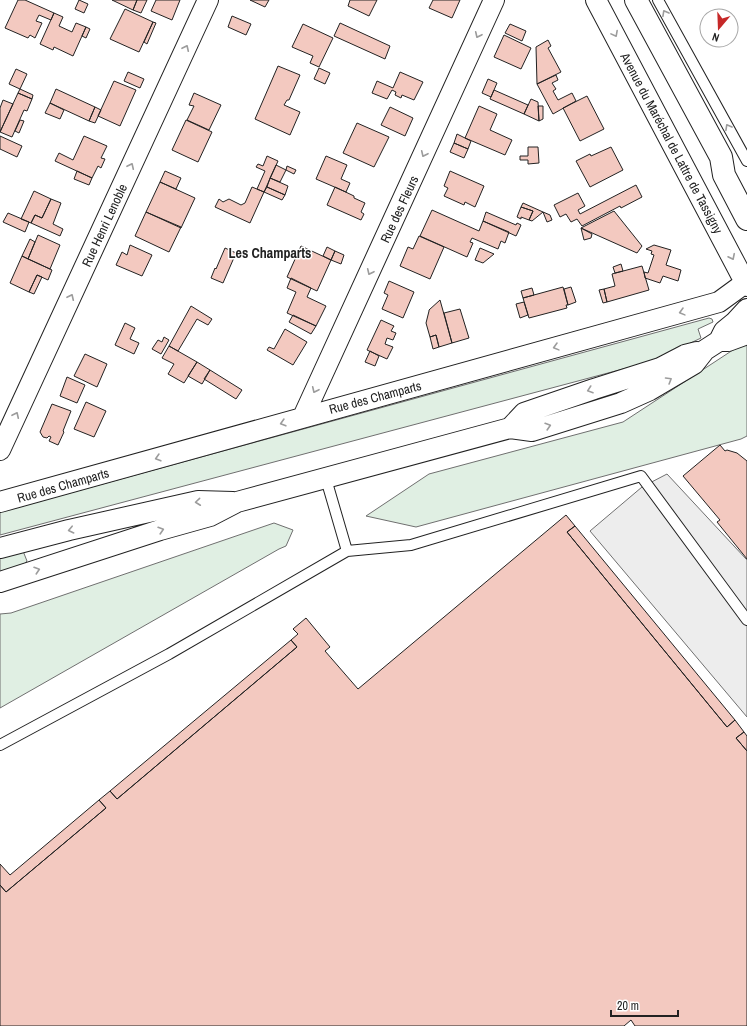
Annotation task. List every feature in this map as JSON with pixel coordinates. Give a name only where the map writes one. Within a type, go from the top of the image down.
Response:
[{"type":"main road","points":[[636,0],[721,157],[724,175],[747,219]]},
{"type":"main road","points":[[721,157],[735,169],[747,190]]},
{"type":"street","name":"Rue Henri Lenoble","points":[[0,450],[208,0]]},
{"type":"street","name":"Rue des Fleurs","points":[[303,417],[494,0]]},
{"type":"street","name":"Avenue du Maréchal de Lattre de Tassigny","points":[[596,0],[720,232],[746,284]]},
{"type":"street","name":"Rue des Champarts","points":[[0,502],[719,302],[746,284]]},
{"type":"street","points":[[0,582],[160,530],[210,516],[237,502],[510,428],[532,431],[621,403],[650,390],[689,368],[747,309]]},
{"type":"street","points":[[712,345],[728,342],[747,334]]},
{"type":"street","points":[[0,548],[69,530],[198,501],[237,502]]},
{"type":"lane","points":[[658,0],[747,161]]},
{"type":"lane","points":[[0,745],[169,654],[347,551],[411,545],[641,476],[747,620]]},
{"type":"lane","points":[[326,479],[347,551]]},
{"type":"green space","points":[[709,318],[712,319],[713,322],[698,329],[701,338],[653,361],[0,535],[0,512]]},
{"type":"green space","points":[[747,344],[747,436],[741,439],[416,527],[366,516],[429,474],[623,422],[739,346]]},
{"type":"green space","points":[[274,523],[293,530],[286,546],[0,708],[0,614],[11,613]]},
{"type":"green space","points":[[23,551],[27,561],[21,568],[0,575],[0,558]]},
{"type":"shaded area","points":[[667,474],[747,560],[747,717],[590,531],[642,487]]},
{"type":"building","points":[[18,0],[25,0],[54,13],[51,20],[39,15],[36,21],[42,23],[35,38],[30,35],[28,38],[5,28]]},
{"type":"building","points":[[79,0],[88,4],[84,13],[75,9]]},
{"type":"building","points":[[112,0],[137,0],[133,10]]},
{"type":"building","points":[[137,0],[147,0],[141,13],[133,10]]},
{"type":"building","points":[[156,0],[180,0],[172,20],[151,11]]},
{"type":"building","points":[[250,0],[269,0],[265,7]]},
{"type":"building","points":[[350,0],[377,0],[369,16],[348,6]]},
{"type":"building","points":[[433,0],[460,0],[452,18],[429,8]]},
{"type":"building","points":[[125,9],[153,22],[139,52],[110,39]]},
{"type":"building","points":[[54,13],[63,17],[59,26],[72,32],[76,23],[86,27],[73,56],[54,47],[53,50],[40,44]]},
{"type":"building","points":[[232,16],[251,24],[246,35],[228,27]]},
{"type":"building","points":[[153,22],[156,23],[147,44],[144,42]]},
{"type":"building","points":[[340,23],[390,46],[385,59],[334,36]]},
{"type":"building","points":[[303,24],[333,38],[319,67],[310,63],[313,56],[292,47]]},
{"type":"building","points":[[510,24],[526,31],[522,41],[505,33]]},
{"type":"building","points":[[86,27],[90,29],[86,38],[82,36]]},
{"type":"building","points":[[504,35],[531,48],[521,69],[494,57]]},
{"type":"building","points":[[548,40],[551,46],[548,48],[561,72],[537,84],[536,47]]},
{"type":"building","points":[[278,66],[300,75],[289,100],[287,100],[284,105],[300,112],[290,135],[255,119]]},
{"type":"building","points":[[319,68],[330,73],[325,84],[314,79]]},
{"type":"building","points":[[16,69],[27,74],[20,89],[9,84]]},
{"type":"building","points":[[128,72],[144,79],[140,88],[124,81]]},
{"type":"building","points":[[400,72],[423,82],[414,100],[402,95],[401,98],[395,95],[396,92],[392,90],[387,99],[372,93],[377,81],[393,88]]},
{"type":"building","points":[[556,75],[558,80],[552,83],[556,89],[553,91],[558,100],[572,93],[576,101],[553,114],[537,84]]},
{"type":"building","points":[[488,79],[497,83],[491,97],[482,93]]},
{"type":"building","points":[[114,81],[136,90],[120,126],[98,116]]},
{"type":"building","points":[[20,89],[33,95],[32,99],[18,93]]},
{"type":"building","points":[[56,89],[95,107],[89,121],[50,103]]},
{"type":"building","points":[[494,90],[528,105],[524,114],[490,99]]},
{"type":"building","points":[[18,93],[32,99],[27,111],[24,110],[12,137],[0,132]]},
{"type":"building","points":[[194,93],[221,105],[209,130],[187,120],[194,106],[189,105]]},
{"type":"building","points":[[587,96],[604,129],[580,141],[563,108]]},
{"type":"building","points":[[531,99],[538,102],[539,121],[524,114]]},
{"type":"building","points":[[3,100],[13,104],[0,132],[0,108]]},
{"type":"building","points":[[50,103],[64,110],[60,119],[45,113]]},
{"type":"building","points":[[479,106],[497,114],[490,130],[512,140],[505,155],[465,138]]},
{"type":"building","points":[[538,106],[543,106],[543,119],[539,121]]},
{"type":"building","points":[[95,107],[101,110],[95,123],[89,121]]},
{"type":"building","points":[[390,107],[413,118],[405,136],[381,125]]},
{"type":"building","points":[[20,120],[24,121],[19,133],[15,131]]},
{"type":"building","points":[[186,120],[212,132],[198,162],[172,150]]},
{"type":"building","points":[[357,123],[389,137],[374,167],[343,153]]},
{"type":"building","points":[[457,134],[471,141],[468,149],[454,143]]},
{"type":"building","points":[[0,136],[22,146],[17,157],[0,149]]},
{"type":"building","points":[[84,136],[107,146],[101,158],[105,159],[101,168],[98,166],[92,178],[55,161],[59,153],[73,160]]},
{"type":"building","points":[[454,143],[468,149],[464,158],[450,152]]},
{"type":"building","points":[[528,147],[538,147],[539,163],[528,164],[528,160],[520,160],[520,156],[528,156]]},
{"type":"building","points":[[611,147],[623,170],[590,187],[576,161],[590,154],[591,156]]},
{"type":"building","points":[[267,156],[278,161],[264,192],[257,189],[265,171],[256,167],[258,164],[263,166]]},
{"type":"building","points":[[326,156],[347,165],[341,179],[350,183],[346,192],[316,179]]},
{"type":"building","points":[[276,165],[286,170],[280,182],[270,178]]},
{"type":"building","points":[[287,166],[296,170],[294,174],[286,170]]},
{"type":"building","points":[[77,171],[92,178],[89,185],[74,179]]},
{"type":"building","points":[[165,171],[181,178],[176,189],[160,182]]},
{"type":"building","points":[[450,171],[484,186],[475,207],[465,202],[464,205],[444,196],[448,188],[444,186]]},
{"type":"building","points":[[270,178],[288,186],[285,195],[267,187]]},
{"type":"building","points":[[160,182],[195,198],[181,228],[146,212]]},
{"type":"building","points":[[636,185],[642,197],[621,208],[620,206],[582,226],[577,219],[571,222],[566,214],[560,217],[554,205],[578,193],[585,206],[578,210],[580,214]]},
{"type":"building","points":[[252,187],[264,192],[250,223],[215,207],[219,199],[223,202],[229,199],[241,205],[245,203]]},
{"type":"building","points":[[267,187],[285,195],[282,200],[264,192]]},
{"type":"building","points":[[335,187],[365,203],[361,212],[364,214],[361,220],[327,205]]},
{"type":"building","points":[[34,191],[51,199],[42,218],[35,215],[31,223],[21,219]]},
{"type":"building","points":[[51,199],[61,203],[53,224],[63,229],[60,236],[31,223],[35,215],[42,218]]},
{"type":"building","points":[[523,203],[543,212],[532,221],[529,220],[533,211],[521,207]]},
{"type":"building","points":[[521,207],[533,211],[529,220],[517,217]]},
{"type":"building","points":[[432,210],[479,231],[483,221],[509,232],[505,243],[501,241],[498,249],[472,238],[470,242],[473,243],[467,257],[420,236]]},
{"type":"building","points":[[614,211],[642,246],[637,253],[581,228]]},
{"type":"building","points":[[146,212],[181,227],[169,252],[135,236]]},
{"type":"building","points":[[486,212],[516,225],[517,223],[521,225],[516,236],[483,221]]},
{"type":"building","points":[[543,212],[550,215],[552,220],[547,222]]},
{"type":"building","points":[[8,213],[29,222],[25,232],[3,222]]},
{"type":"building","points":[[581,228],[592,234],[591,238],[584,240]]},
{"type":"building","points":[[38,235],[60,245],[50,269],[28,259]]},
{"type":"building","points":[[419,236],[444,247],[430,279],[400,266],[408,247],[413,249]]},
{"type":"building","points":[[30,239],[35,242],[28,259],[22,256]]},
{"type":"building","points":[[130,245],[152,255],[142,276],[116,265],[122,252],[127,255]]},
{"type":"building","points":[[654,245],[671,250],[666,265],[681,270],[678,281],[663,276],[660,283],[645,278],[644,272],[648,273],[654,255],[651,254],[652,251],[646,249]]},
{"type":"building","points":[[301,246],[331,260],[317,291],[287,277]]},
{"type":"building","points":[[327,247],[335,251],[331,260],[323,256]]},
{"type":"building","points":[[225,248],[236,253],[223,283],[211,278]]},
{"type":"building","points":[[480,248],[494,254],[483,263],[475,260]]},
{"type":"building","points":[[335,251],[344,255],[341,264],[331,260]]},
{"type":"building","points":[[22,256],[52,270],[48,280],[37,275],[29,292],[10,283]]},
{"type":"building","points":[[621,264],[623,271],[615,273],[613,267]]},
{"type":"building","points":[[642,266],[649,290],[607,302],[604,289],[615,286],[612,274]]},
{"type":"building","points":[[37,275],[42,277],[34,294],[29,292]]},
{"type":"building","points":[[291,278],[311,288],[307,297],[326,306],[316,326],[287,313],[296,292],[287,288]]},
{"type":"building","points":[[389,281],[414,292],[403,318],[382,309],[388,295],[384,293]]},
{"type":"building","points":[[563,287],[568,305],[566,305],[567,308],[529,318],[523,298]]},
{"type":"building","points":[[571,287],[576,302],[568,305],[564,289]]},
{"type":"building","points":[[532,288],[534,295],[523,298],[521,291]]},
{"type":"building","points":[[604,289],[607,302],[603,303],[599,290]]},
{"type":"building","points":[[440,300],[452,343],[439,347],[436,335],[430,337],[426,323],[429,310]]},
{"type":"building","points":[[524,302],[528,315],[520,318],[516,304]]},
{"type":"building","points":[[191,306],[212,319],[208,325],[197,319],[178,351],[169,346]]},
{"type":"building","points":[[460,309],[469,338],[452,343],[444,313]]},
{"type":"building","points":[[293,315],[316,326],[311,334],[289,322]]},
{"type":"building","points":[[381,320],[394,326],[391,331],[396,333],[393,340],[387,338],[385,344],[393,347],[387,359],[367,350]]},
{"type":"building","points":[[125,323],[135,328],[130,339],[139,343],[134,354],[115,345]]},
{"type":"building","points":[[285,329],[307,342],[293,365],[267,350],[269,347],[274,349]]},
{"type":"building","points":[[436,335],[439,347],[433,349],[430,337]]},
{"type":"building","points":[[164,337],[169,340],[161,354],[152,349],[158,340],[162,342]]},
{"type":"building","points":[[169,346],[197,362],[184,383],[168,374],[174,364],[162,358]]},
{"type":"building","points":[[370,351],[379,356],[375,366],[365,362]]},
{"type":"building","points":[[85,354],[107,364],[97,387],[74,376]]},
{"type":"building","points":[[197,362],[210,370],[202,384],[188,376]]},
{"type":"building","points":[[210,370],[242,390],[236,399],[204,379]]},
{"type":"building","points":[[67,377],[85,385],[77,403],[60,396]]},
{"type":"building","points":[[86,402],[106,411],[94,437],[74,429]]},
{"type":"building","points":[[52,404],[71,411],[58,445],[49,441],[51,437],[43,437],[40,432]]},
{"type":"building","points":[[720,445],[725,451],[727,450],[737,453],[747,461],[747,559],[717,522],[720,520],[683,476]]},
{"type":"building","points":[[566,515],[575,526],[567,532],[727,727],[735,720],[744,732],[736,738],[747,751],[747,1026],[635,1026],[631,1020],[624,1026],[0,1026],[0,885],[6,892],[106,808],[99,800],[110,791],[117,799],[297,647],[291,640],[298,634],[293,629],[306,618],[330,647],[325,651],[358,689]]},
{"type":"building","points":[[575,526],[735,720],[727,727],[567,532]]},
{"type":"building","points":[[291,640],[297,647],[117,799],[110,791]]},
{"type":"building","points":[[744,732],[747,736],[747,751],[736,738]]},
{"type":"building","points":[[99,800],[106,808],[6,892],[0,885],[0,864],[10,875]]},
{"type":"district","name":"Les Champarts","points":[[270,253]]}]
